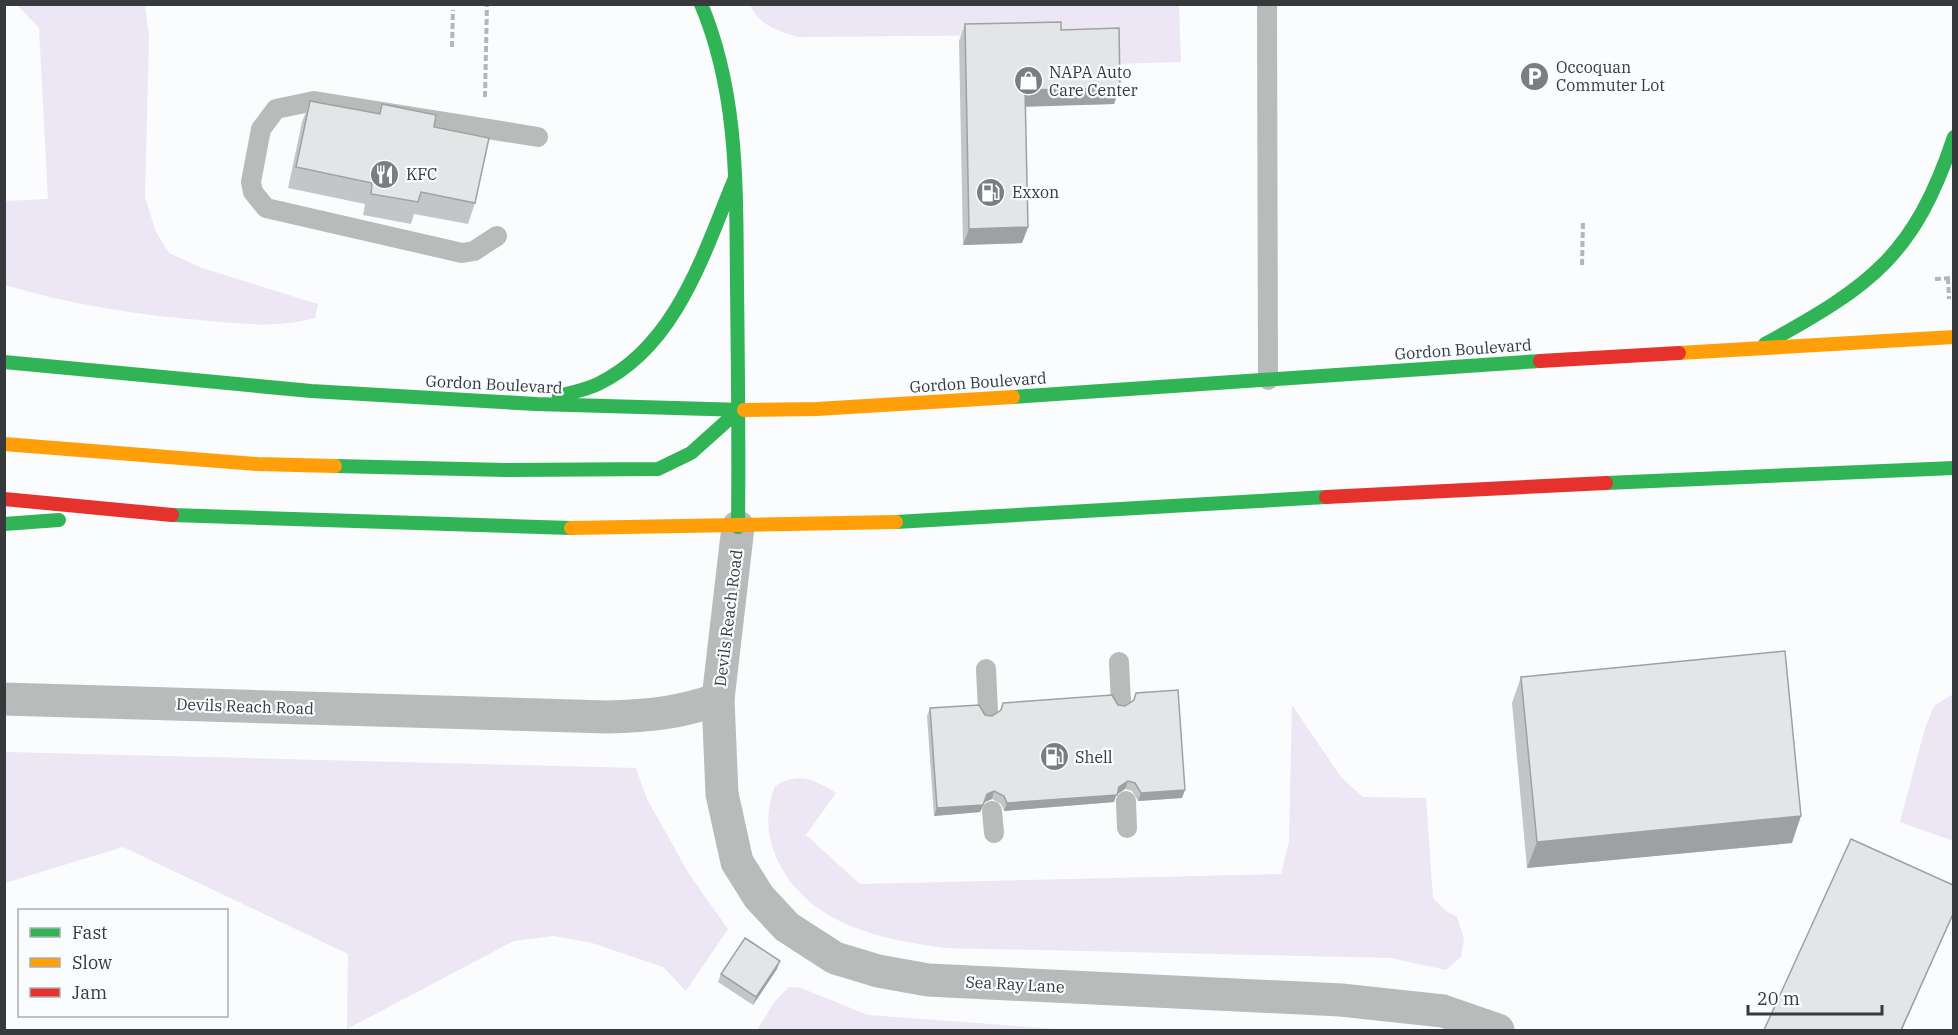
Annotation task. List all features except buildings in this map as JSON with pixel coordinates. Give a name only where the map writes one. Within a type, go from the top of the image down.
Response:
[{"type":"main road","name":"Devils Reach Road","points":[[701,4],[719,54],[729,93],[735,154],[740,410],[738,527]]},
{"type":"main road","points":[[1755,348],[1819,315],[1862,287],[1898,253],[1917,227],[1941,179],[1953,137]]},
{"type":"main road","points":[[536,404],[601,383],[641,355],[659,335],[678,307],[735,178]]},
{"type":"main road","name":"Gordon Boulevard","points":[[4,362],[311,391],[536,404],[740,410],[817,409],[1268,380],[1416,368],[1953,337]]},
{"type":"main road","points":[[4,444],[257,464],[506,470],[658,469],[676,464],[688,456],[740,410]]},
{"type":"main road","points":[[4,499],[137,513],[521,528],[738,527],[851,525],[1396,492],[1953,468]]},
{"type":"main road","points":[[4,525],[137,513]]},
{"type":"street","name":"Devils Reach Road","points":[[4,699],[607,717],[656,716],[687,711],[718,699],[738,527]]},
{"type":"street","name":"Sea Ray Lane","points":[[718,699],[722,794],[737,862],[759,897],[787,927],[835,958],[878,971],[928,980],[1341,999],[1443,1011],[1498,1030]]},
{"type":"lane","points":[[1267,4],[1268,380]]},
{"type":"lane","points":[[496,236],[474,251],[462,253],[266,208],[253,192],[251,183],[261,129],[276,109],[314,101],[538,137]]},
{"type":"lane","points":[[1119,662],[1121,702]]},
{"type":"lane","points":[[986,669],[988,712]]},
{"type":"lane","points":[[1126,801],[1127,828]]},
{"type":"lane","points":[[992,812],[994,833]]},
{"type":"path","points":[[485,98],[487,4],[609,4]]},
{"type":"path","points":[[452,47],[453,10]]},
{"type":"path","points":[[1582,265],[1583,221]]},
{"type":"path","points":[[1948,278],[1949,300]]},
{"type":"path","points":[[1935,279],[1953,278]]},
{"type":"shaded area","points":[[750,4],[1179,5],[1181,62],[1116,64],[1114,34],[798,37],[763,22]]},
{"type":"shaded area","points":[[17,5],[145,5],[149,36],[145,197],[156,232],[169,253],[202,268],[318,304],[315,318],[288,323],[262,324],[183,319],[80,304],[5,285],[5,201],[48,199],[39,28]]},
{"type":"shaded area","points":[[1953,694],[1953,841],[1900,822],[1925,728],[1934,706]]},
{"type":"shaded area","points":[[1292,705],[1341,777],[1363,797],[1426,798],[1433,898],[1446,911],[1457,917],[1464,938],[1461,957],[1446,970],[1391,958],[945,948],[896,940],[849,925],[827,914],[808,900],[791,883],[778,861],[771,842],[768,815],[775,786],[799,778],[813,781],[836,793],[806,835],[860,884],[1281,874],[1289,841]]},
{"type":"shaded area","points":[[5,752],[636,768],[647,799],[689,874],[728,929],[686,991],[663,967],[592,943],[553,936],[514,941],[347,1029],[348,954],[123,847],[5,883]]},
{"type":"shaded area","points":[[789,987],[801,988],[868,1015],[1072,1030],[757,1030],[775,1001]]},
{"type":"traffic: fast","points":[[701,4],[723,73],[733,143],[736,214],[738,527]]},
{"type":"traffic: fast","points":[[1765,344],[1834,304],[1885,263],[1905,239],[1923,211],[1939,178],[1954,137]]},
{"type":"traffic: fast","points":[[559,396],[598,384],[625,367],[648,346],[668,322],[699,266],[735,178]]},
{"type":"traffic: fast","points":[[1013,397],[1540,361]]},
{"type":"traffic: fast","points":[[4,362],[311,391],[536,404],[744,410]]},
{"type":"traffic: fast","points":[[335,466],[506,470],[658,469],[691,453],[739,410]]},
{"type":"traffic: fast","points":[[1606,483],[1954,468]]},
{"type":"traffic: fast","points":[[896,522],[1326,497]]},
{"type":"traffic: fast","points":[[172,515],[571,528]]},
{"type":"traffic: fast","points":[[4,524],[59,520]]},
{"type":"traffic: slow","points":[[1679,353],[1954,337]]},
{"type":"traffic: slow","points":[[744,410],[817,409],[1013,397]]},
{"type":"traffic: slow","points":[[4,444],[257,464],[335,466]]},
{"type":"traffic: slow","points":[[571,528],[896,522]]},
{"type":"traffic: jam","points":[[1540,361],[1679,353]]},
{"type":"traffic: jam","points":[[1326,497],[1606,483]]},
{"type":"traffic: jam","points":[[4,499],[172,515]]},
{"type":"place","name":"Occoquan Commuter Lot","points":[[1535,76]]},
{"type":"place","name":"NAPA Auto Care Center","points":[[1028,81]]},
{"type":"place","name":"KFC","points":[[385,174]]},
{"type":"place","name":"Exxon","points":[[991,192]]},
{"type":"place","name":"Shell","points":[[1054,757]]}]
